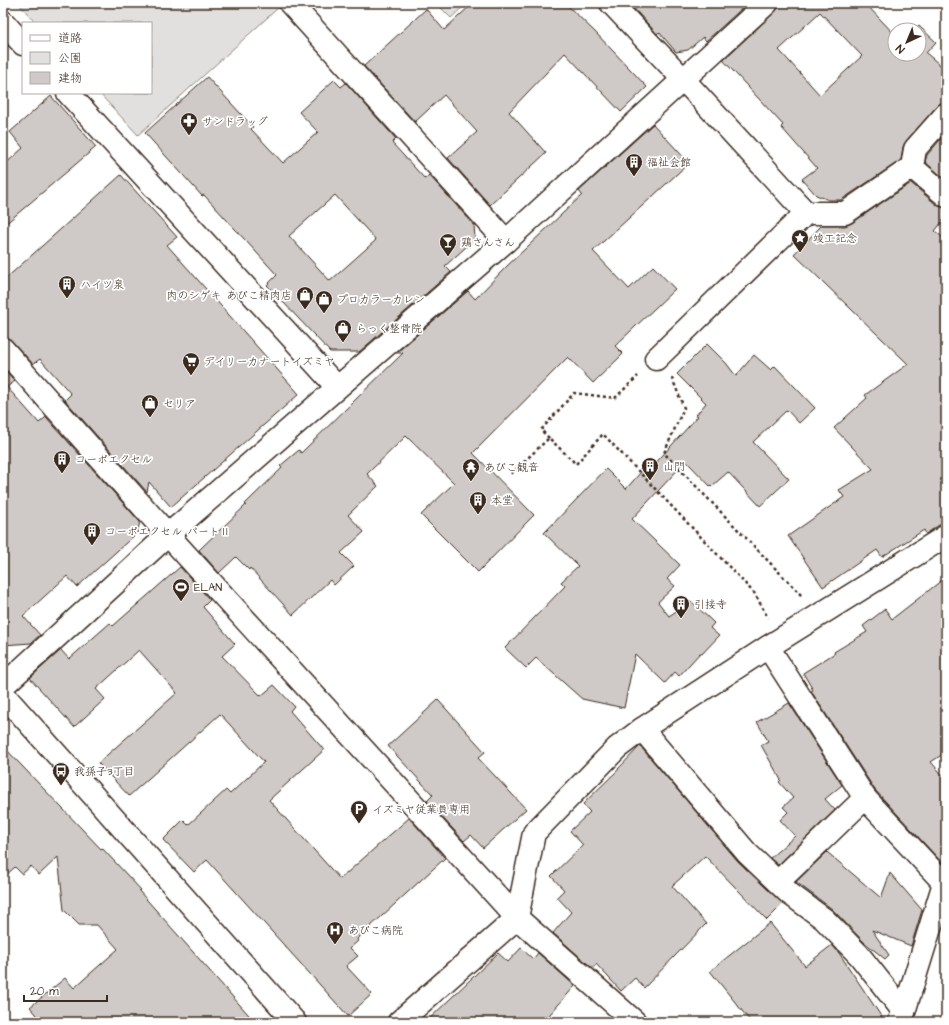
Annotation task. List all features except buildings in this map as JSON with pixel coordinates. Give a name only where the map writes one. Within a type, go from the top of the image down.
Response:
[{"type":"street","points":[[290,3],[506,241]]},
{"type":"street","points":[[611,3],[806,213]]},
{"type":"street","points":[[3,686],[168,535],[506,241],[767,3]]},
{"type":"street","points":[[3,22],[22,43]]},
{"type":"street","points":[[69,94],[337,388]]},
{"type":"street","points":[[659,356],[806,213],[845,214],[912,167],[915,149],[946,114]]},
{"type":"street","points":[[912,167],[946,196]]},
{"type":"street","points":[[3,349],[168,535],[517,918],[635,1022]]},
{"type":"street","points":[[400,1022],[517,918],[534,833],[617,748],[642,728],[774,643],[946,536]]},
{"type":"street","points":[[774,643],[865,798],[945,884],[902,1017]]},
{"type":"street","points":[[3,694],[295,1022]]},
{"type":"street","points":[[642,728],[748,853],[790,894],[824,919],[859,955],[902,1017]]},
{"type":"street","points":[[778,882],[865,798]]},
{"type":"path","points":[[774,643],[755,594],[603,434],[576,464],[541,430],[574,393],[615,398],[659,356],[684,408],[664,453],[820,615]]},
{"type":"path","points":[[512,474],[549,438]]},
{"type":"green space","points":[[18,3],[274,3],[278,8],[138,135],[100,94],[152,94],[152,22],[35,22]]},
{"type":"green space","points":[[436,3],[467,3],[451,18]]},
{"type":"place","name":"サンドラッグ","points":[[189,136]]},
{"type":"place","name":"福祉会館","points":[[634,177]]},
{"type":"place","name":"竣工記念","points":[[800,253]]},
{"type":"place","name":"鶏さんさん","points":[[448,257]]},
{"type":"place","name":"ハイツ泉","points":[[67,299]]},
{"type":"place","name":"肉のシゲキ あびこ精肉店","points":[[305,310]]},
{"type":"place","name":"プロカラーカレン","points":[[324,314]]},
{"type":"place","name":"らっく整骨院","points":[[343,343]]},
{"type":"place","name":"デイリーカナートイズミヤ","points":[[191,376]]},
{"type":"place","name":"セリア","points":[[150,418]]},
{"type":"place","name":"コーポエクセル","points":[[62,474]]},
{"type":"place","name":"山門","points":[[650,481]]},
{"type":"place","name":"あびこ観音","points":[[471,482]]},
{"type":"place","name":"本堂","points":[[478,515]]},
{"type":"place","name":"コーポエクセル パートⅡ","points":[[92,546]]},
{"type":"place","name":"ELAN","points":[[181,602]]},
{"type":"place","name":"引接寺","points":[[681,619]]},
{"type":"place","name":"我孫子3丁目","points":[[61,786]]},
{"type":"place","name":"イズミヤ従業員専用","points":[[359,824]]},
{"type":"place","name":"あびこ病院","points":[[335,945]]}]
